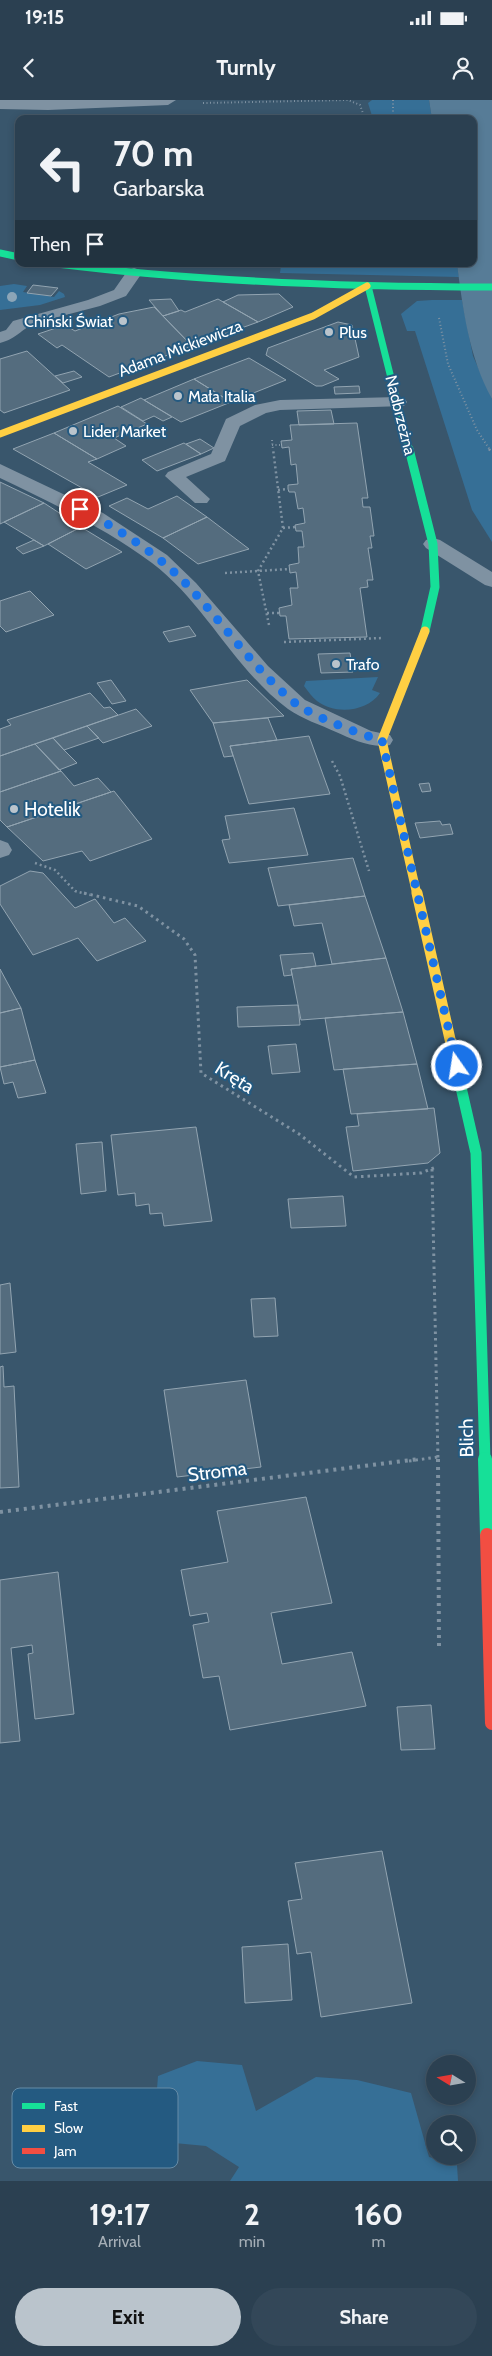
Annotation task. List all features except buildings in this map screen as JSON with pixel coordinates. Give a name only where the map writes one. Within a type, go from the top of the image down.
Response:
[{"type":"street","points":[[0,104],[48,105],[168,100]]},
{"type":"street","points":[[0,253],[15,256]]},
{"type":"street","points":[[83,267],[252,283],[492,287]]},
{"type":"street","name":"Nadbrzeżna","points":[[368,286],[433,544],[435,588],[425,631],[382,740]]},
{"type":"street","name":"Adama Mickiewicza","points":[[0,434],[313,316],[368,286]]},
{"type":"street","points":[[0,470],[96,517],[160,559],[190,587],[260,671],[297,705],[364,736],[382,740]]},
{"type":"street","points":[[433,544],[492,581]]},
{"type":"street","name":"Blich","points":[[382,740],[476,1153],[492,1723]]},
{"type":"lane","points":[[0,338],[12,333],[19,324],[29,320],[94,303],[120,293],[134,273]]},
{"type":"lane","points":[[201,499],[174,476],[219,457],[232,423],[261,409],[280,405],[398,402]]},
{"type":"path","points":[[393,100],[393,115]]},
{"type":"path","points":[[439,317],[448,364],[477,430],[492,453]]},
{"type":"path","points":[[270,628],[258,571],[283,528],[272,445],[280,405]]},
{"type":"path","points":[[272,445],[281,445]]},
{"type":"path","points":[[278,490],[288,489]]},
{"type":"path","points":[[283,528],[296,527]]},
{"type":"path","points":[[222,574],[289,569]]},
{"type":"path","points":[[267,613],[280,613]]},
{"type":"path","points":[[283,642],[390,638]]},
{"type":"path","points":[[330,758],[340,776],[370,871]]},
{"type":"path","name":"Kręta","points":[[60,876],[75,891],[138,906],[184,939],[195,955],[202,1073],[299,1134],[354,1178],[421,1173],[476,1153]]},
{"type":"path","points":[[432,1169],[438,1457],[439,1647]]},
{"type":"path","name":"Stroma","points":[[0,1512],[438,1457]]},
{"type":"shaded area","points":[[372,100],[429,100],[431,115],[372,115],[368,103]]},
{"type":"shaded area","points":[[429,100],[492,100],[492,399],[472,350],[457,267],[477,267],[477,115],[431,115]]},
{"type":"shaded area","points":[[281,267],[457,267],[459,277],[280,273]]},
{"type":"shaded area","points":[[14,284],[27,286],[23,292],[54,297],[59,291],[65,297],[40,305],[0,310],[0,286]]},
{"type":"shaded area","points":[[462,300],[473,356],[492,399],[492,542],[472,510],[415,331],[407,331],[401,314],[417,301]]},
{"type":"shaded area","points":[[378,677],[372,690],[380,693],[359,708],[341,710],[324,705],[315,699],[304,686],[306,681]]},
{"type":"shaded area","points":[[197,2061],[242,2065],[256,2111],[316,2077],[357,2080],[411,2093],[426,2146],[426,2165],[457,2165],[458,2181],[230,2181],[239,2167],[206,2146],[178,2143],[178,2088],[157,2088],[158,2076]]},
{"type":"traffic: fast","points":[[0,253],[15,256]]},
{"type":"traffic: fast","points":[[80,267],[166,276],[274,283],[492,287]]},
{"type":"traffic: fast","points":[[368,286],[433,544],[435,587],[425,631]]},
{"type":"traffic: fast","points":[[452,1048],[476,1153],[487,1535]]},
{"type":"traffic: slow","points":[[0,434],[313,316],[367,286]]},
{"type":"traffic: slow","points":[[425,631],[382,740],[452,1048]]},
{"type":"traffic: jam","points":[[487,1535],[492,1723]]},
{"type":"place","name":"Chiński Świat","points":[[123,321]]},
{"type":"place","name":"Plus","points":[[329,332]]},
{"type":"place","name":"Mała Italia","points":[[178,396]]},
{"type":"place","name":"Lider Market","points":[[73,431]]},
{"type":"place","name":"Trafo","points":[[336,664]]},
{"type":"place","name":"Hotelik","points":[[14,809]]},
{"type":"route","points":[[80,509],[96,517],[160,559],[190,587],[260,671],[297,705],[364,736],[382,740],[457,1066]]}]
